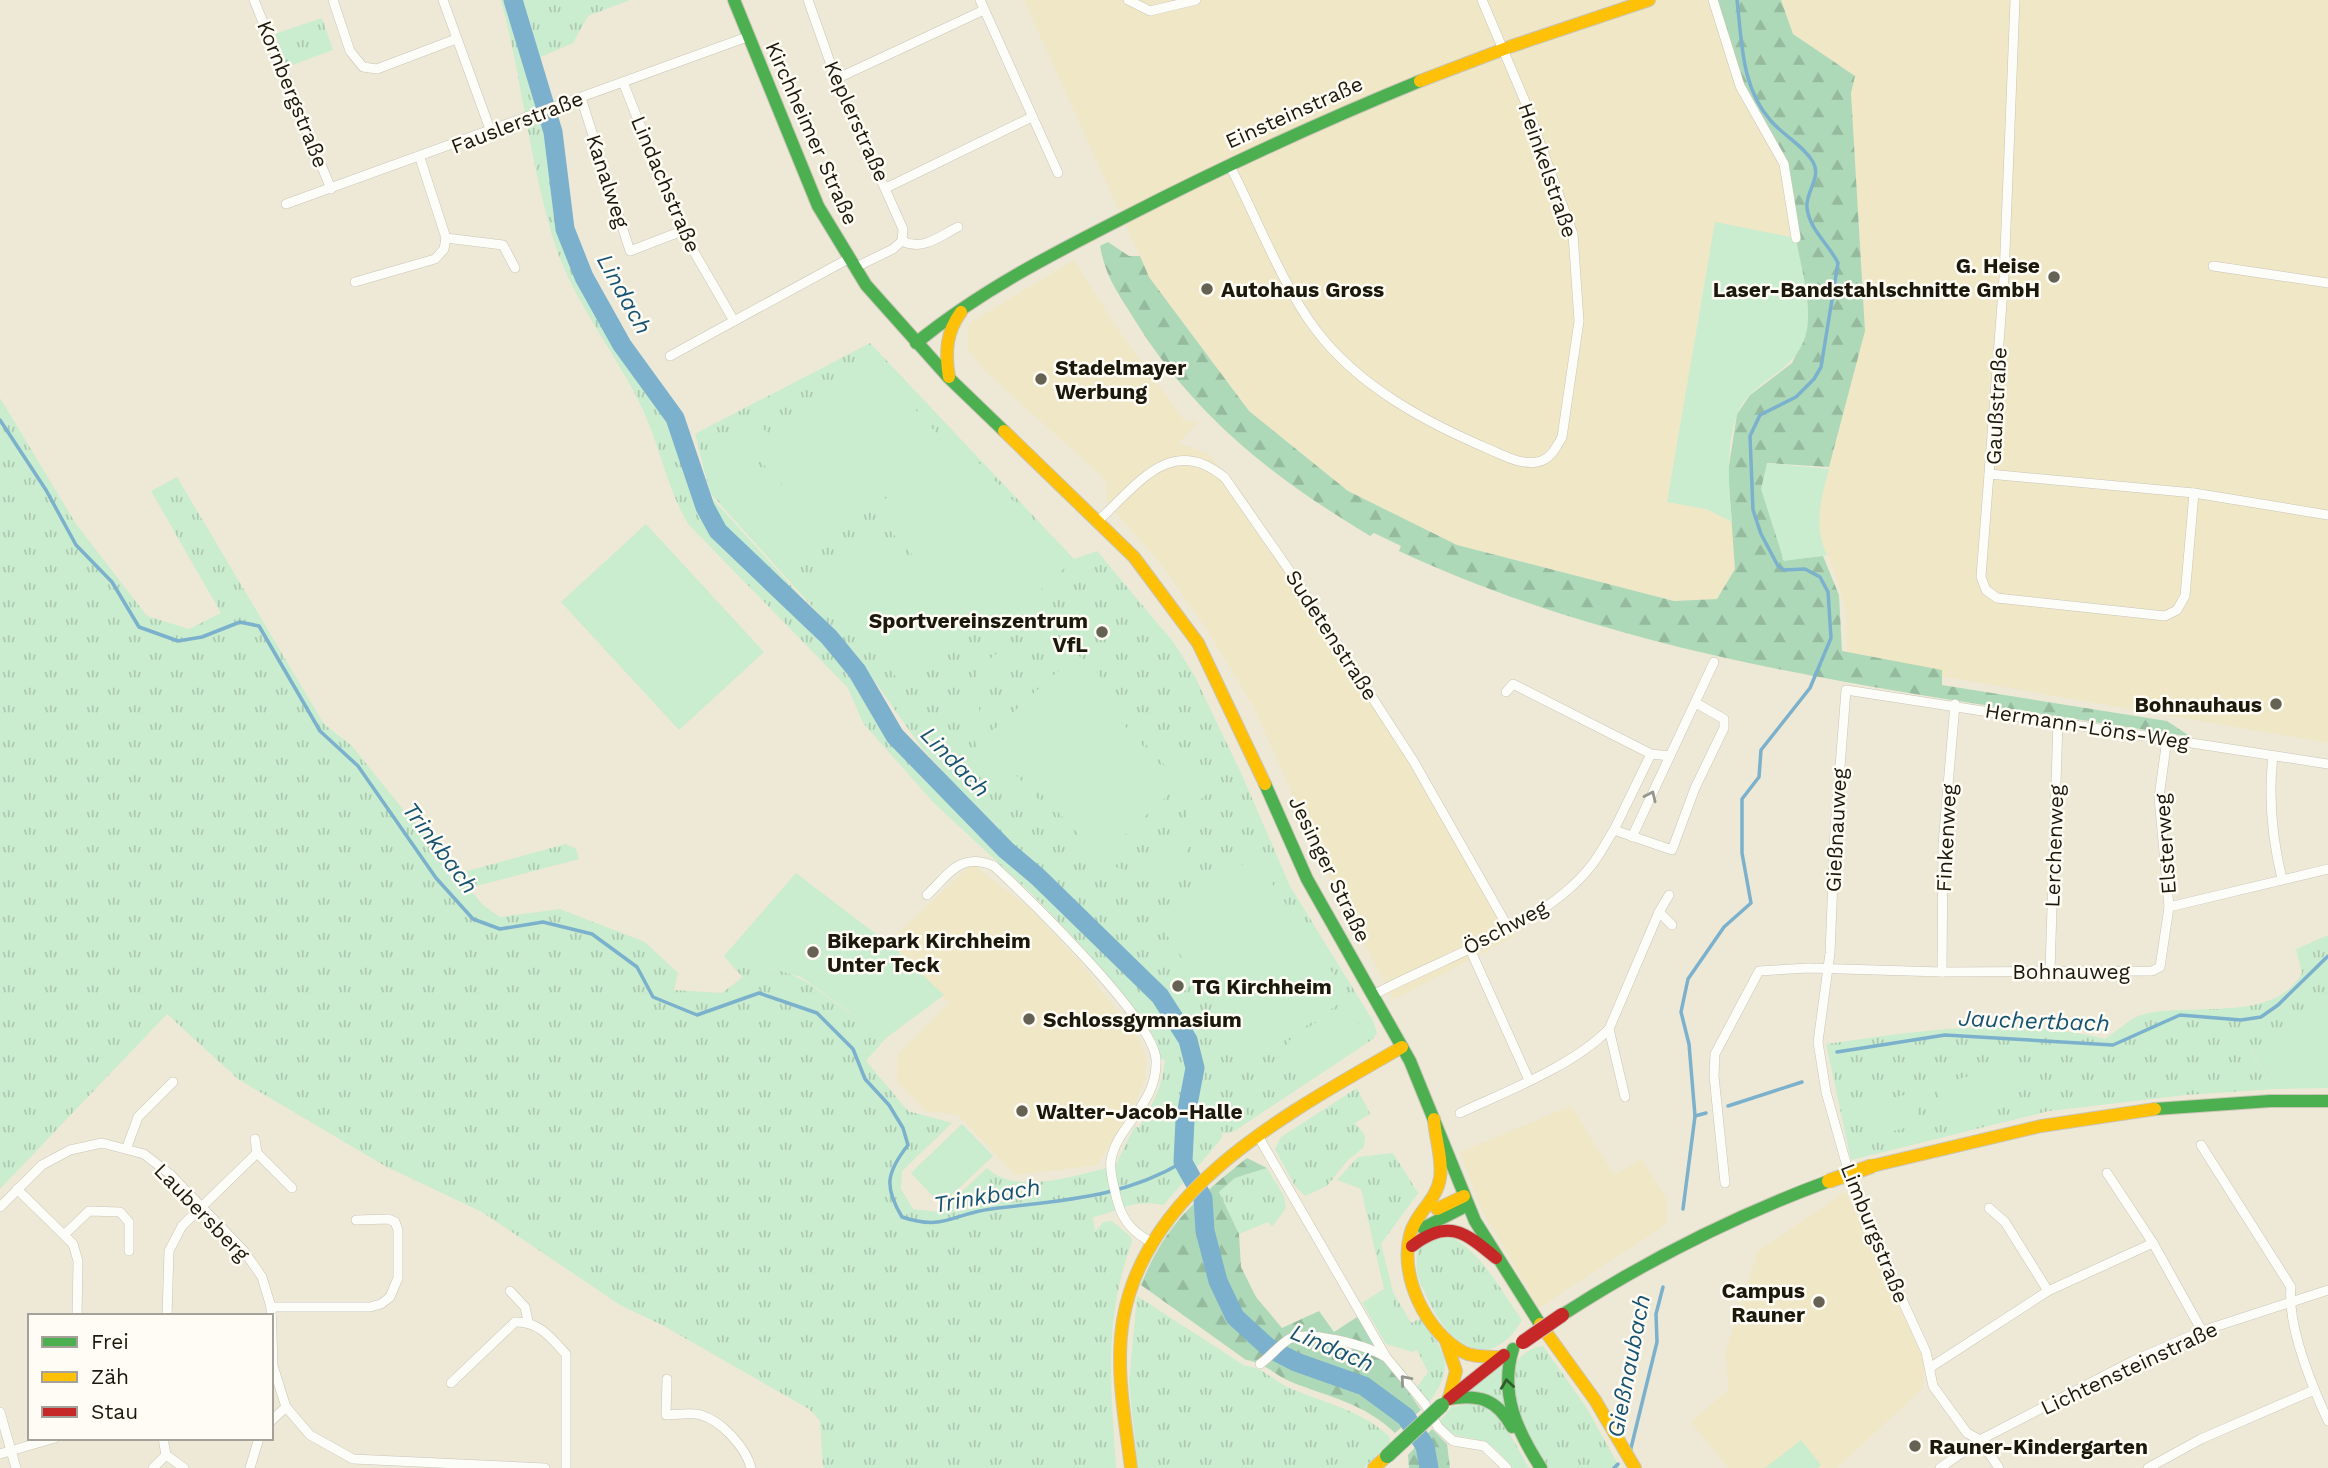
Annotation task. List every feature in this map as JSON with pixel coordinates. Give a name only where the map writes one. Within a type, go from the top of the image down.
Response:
[{"type":"main road","name":"Kirchheimer Straße","points":[[734,0],[818,206],[851,264],[916,343]]},
{"type":"main road","name":"Einsteinstraße","points":[[916,343],[950,314],[973,299],[1094,232],[1229,164],[1390,92],[1504,48],[1649,0]]},
{"type":"main road","name":"Einsteinstraße","points":[[949,378],[945,354],[951,323],[973,299]]},
{"type":"main road","name":"Jesinger Straße","points":[[916,343],[949,378],[1099,520],[1174,607],[1215,673],[1307,879],[1338,939],[1402,1046],[1466,1201],[1496,1258],[1595,1401],[1634,1468]]},
{"type":"main road","points":[[1131,1468],[1120,1376],[1120,1347],[1132,1280],[1149,1241],[1175,1206],[1211,1171],[1258,1136],[1402,1046]]},
{"type":"main road","points":[[1374,1468],[1445,1402],[1512,1349],[1627,1273],[1700,1234],[1829,1181],[1872,1166],[1999,1134],[2117,1114],[2220,1104],[2328,1101]]},
{"type":"main road","points":[[1434,1119],[1439,1183],[1411,1243],[1411,1273],[1419,1298],[1444,1337],[1456,1371],[1445,1402]]},
{"type":"main road","points":[[1411,1243],[1433,1211],[1466,1201]]},
{"type":"main road","points":[[1411,1243],[1427,1232],[1446,1228],[1473,1239],[1496,1258]]},
{"type":"main road","points":[[1444,1337],[1471,1354],[1512,1349]]},
{"type":"main road","points":[[1512,1349],[1506,1367],[1507,1390],[1526,1442],[1541,1468]]},
{"type":"main road","points":[[1445,1402],[1475,1395],[1497,1405],[1510,1421],[1534,1468]]},
{"type":"street","name":"Kornbergstraße","points":[[254,0],[331,189]]},
{"type":"street","points":[[333,0],[351,51],[363,67],[377,69],[456,39]]},
{"type":"street","points":[[443,0],[491,132]]},
{"type":"street","name":"Keplerstraße","points":[[808,0],[836,79],[903,229],[902,241]]},
{"type":"street","points":[[1128,0],[1150,11],[1196,0]]},
{"type":"street","name":"Heinkelstraße","points":[[1229,164],[1304,313],[1341,358],[1403,406],[1451,433],[1517,461],[1534,463],[1544,460],[1556,449],[1562,437],[1568,408],[1579,321],[1573,234],[1504,48],[1482,0]]},
{"type":"street","points":[[1713,0],[1740,86],[1784,164],[1797,238]]},
{"type":"street","name":"Gaußstraße","points":[[2015,0],[2004,277],[1989,474],[2194,493],[2328,515]]},
{"type":"street","points":[[836,79],[982,5],[1058,173]]},
{"type":"street","name":"Fauslerstraße","points":[[286,204],[420,158],[747,37]]},
{"type":"street","name":"Lindachstraße","points":[[623,82],[682,230],[734,321]]},
{"type":"street","name":"Kanalweg","points":[[580,98],[630,251],[682,230]]},
{"type":"street","points":[[886,188],[1032,117]]},
{"type":"street","points":[[355,282],[435,259],[444,249],[446,238],[420,158]]},
{"type":"street","points":[[670,356],[734,321],[851,264],[893,249],[902,241],[914,247],[923,245],[958,227]]},
{"type":"street","points":[[446,238],[503,245],[515,268]]},
{"type":"street","points":[[2213,266],[2328,283]]},
{"type":"street","name":"Sudetenstraße","points":[[1099,520],[1166,463],[1194,459],[1210,466],[1225,478],[1293,575],[1414,762],[1508,929]]},
{"type":"street","points":[[1989,474],[1981,577],[1986,590],[1997,598],[2152,615],[2165,616],[2177,610],[2185,596],[2194,493]]},
{"type":"street","points":[[1632,837],[1714,662]]},
{"type":"street","points":[[1506,692],[1513,684],[1651,754],[1670,756]]},
{"type":"street","name":"Hermann-Löns-Weg","points":[[1846,690],[1955,704],[2328,764]]},
{"type":"street","name":"Gießnauweg","points":[[1828,971],[1846,690]]},
{"type":"street","points":[[1614,830],[1672,850],[1695,788],[1724,728],[1724,719],[1696,704]]},
{"type":"street","name":"Finkenweg","points":[[1942,972],[1944,844],[1955,704]]},
{"type":"street","name":"Lerchenweg","points":[[2050,971],[2058,721]]},
{"type":"street","name":"Elsterweg","points":[[2168,739],[2159,797],[2169,907]]},
{"type":"street","name":"Öschweg","points":[[1373,995],[1508,929],[1563,894],[1590,867],[1614,830],[1651,754]]},
{"type":"street","points":[[2273,756],[2269,792],[2274,846],[2282,879]]},
{"type":"street","points":[[927,895],[961,863],[977,859],[994,866],[1082,952],[1145,1032],[1156,1057],[1155,1071],[1144,1104],[1115,1146],[1110,1161],[1118,1203],[1129,1227],[1149,1241]]},
{"type":"street","points":[[2169,907],[2328,869]]},
{"type":"street","points":[[1460,1113],[1529,1080],[1598,1041],[1609,1029],[1659,912],[1669,895]]},
{"type":"street","name":"Bohnauweg","points":[[1725,1183],[1713,1076],[1716,1054],[1759,971],[1766,968],[1942,972],[2152,971],[2160,967],[2169,907]]},
{"type":"street","points":[[1659,912],[1672,925]]},
{"type":"street","points":[[1469,947],[1529,1080]]},
{"type":"street","name":"Limburgstraße","points":[[1828,971],[1818,1042],[1832,1114],[1847,1170],[1931,1367],[1933,1386],[1967,1433],[1980,1440],[1999,1468]]},
{"type":"street","points":[[1609,1029],[1625,1097]]},
{"type":"street","points":[[127,1147],[138,1117],[173,1082]]},
{"type":"street","points":[[1258,1136],[1386,1357],[1425,1404],[1438,1427],[1453,1441],[1483,1447],[1507,1468]]},
{"type":"street","points":[[255,1139],[257,1153],[292,1188]]},
{"type":"street","name":"Laubersberg","points":[[0,1207],[42,1165],[70,1150],[102,1143],[127,1147],[144,1154],[171,1175],[256,1268],[271,1314]]},
{"type":"street","points":[[2201,1145],[2291,1287],[2289,1303],[2314,1390],[2328,1422]]},
{"type":"street","points":[[167,1314],[173,1240],[201,1207],[257,1153]]},
{"type":"street","points":[[2107,1173],[2154,1243],[2202,1331]]},
{"type":"street","points":[[17,1189],[73,1244],[78,1261],[77,1314]]},
{"type":"street","points":[[1989,1208],[2005,1222],[2048,1290]]},
{"type":"street","points":[[65,1234],[89,1211],[120,1212],[129,1223],[129,1251]]},
{"type":"street","points":[[271,1307],[369,1307],[390,1297],[398,1278],[398,1230],[394,1222],[388,1219],[356,1220]]},
{"type":"street","points":[[1931,1367],[2048,1290],[2154,1243]]},
{"type":"street","name":"Lichtensteinstraße","points":[[1940,1468],[1980,1440],[2133,1361],[2202,1331],[2328,1290]]},
{"type":"street","points":[[510,1291],[525,1307],[528,1321]]},
{"type":"street","points":[[451,1383],[515,1322],[528,1321],[540,1327],[566,1354],[566,1468]]},
{"type":"street","points":[[1263,1362],[1291,1338],[1304,1336],[1343,1341],[1373,1349],[1386,1357]]},
{"type":"street","name":"Laubersberg","points":[[273,1366],[286,1406],[310,1435],[344,1456],[424,1466],[545,1468]]},
{"type":"street","points":[[667,1379],[666,1415],[701,1415],[718,1425],[735,1441],[751,1468]]},
{"type":"street","points":[[2148,1468],[2201,1439],[2314,1390]]},
{"type":"street","points":[[273,1419],[286,1406]]},
{"type":"street","points":[[0,1412],[16,1468]]},
{"type":"street","points":[[0,1454],[48,1440]]},
{"type":"street","points":[[163,1440],[166,1455],[184,1468]]},
{"type":"street","points":[[250,1468],[259,1440]]},
{"type":"street","points":[[153,1468],[166,1455]]},
{"type":"shaded area","points":[[1024,0],[1713,0],[1784,164],[1796,238],[1715,222],[1667,502],[1706,509],[1732,522],[1735,569],[1717,599],[1674,601],[1457,545],[1348,491],[1249,411],[1149,277]]},
{"type":"shaded area","points":[[1781,0],[2328,0],[2328,743],[1847,660],[1846,611],[1834,571],[1822,544],[1819,504],[1865,331],[1851,93],[1855,76],[1793,34]]},
{"type":"shaded area","points":[[1074,260],[1117,328],[1184,420],[1199,422],[1178,443],[1207,453],[1240,489],[1414,753],[1516,935],[1394,1000],[1334,886],[1253,706],[1208,631],[1161,564],[1107,503],[1107,481],[985,371],[968,350],[968,324]]},
{"type":"shaded area","name":"Schlossgymnasium","points":[[972,864],[1030,908],[1080,962],[1137,1036],[1146,1056],[1145,1079],[1131,1113],[1097,1165],[1015,1175],[958,1115],[926,1111],[897,1082],[898,1054],[949,1003],[889,941]]},
{"type":"shaded area","points":[[1571,1106],[1614,1175],[1642,1159],[1667,1200],[1667,1224],[1539,1308],[1480,1207],[1460,1152]]},
{"type":"shaded area","name":"Campus Rauner","points":[[1846,1191],[1924,1361],[1923,1388],[1837,1468],[1728,1468],[1691,1422],[1729,1389],[1725,1353],[1758,1251]]},
{"type":"green space","points":[[501,0],[630,0],[588,16],[573,43],[538,58],[556,122],[569,228],[626,347],[683,417],[710,496],[856,657],[892,716],[925,759],[980,818],[1115,943],[983,816],[921,747],[857,656],[710,493],[695,434],[870,343],[1074,559],[1097,551],[1174,643],[1194,675],[1242,775],[1290,886],[1373,1021],[1377,1033],[1373,1039],[1233,1132],[1224,1133],[1223,1125],[1222,1137],[1164,1205],[1134,1205],[1093,1217],[1095,1232],[1103,1222],[1112,1221],[1131,1237],[1132,1242],[1117,1299],[1111,1354],[1116,1468],[823,1468],[820,1421],[809,1409],[662,1325],[620,1305],[482,1212],[385,1166],[238,1079],[167,1014],[0,1189],[0,398],[76,524],[147,616],[189,629],[221,613],[151,491],[177,477],[324,724],[352,746],[406,813],[442,849],[449,876],[566,844],[576,849],[579,859],[469,888],[483,905],[500,917],[560,909],[645,942],[678,973],[674,990],[722,993],[743,977],[734,968],[768,968],[781,971],[804,981],[886,1038],[866,1061],[908,1111],[952,1123],[902,1171],[901,1189],[913,1209],[940,1212],[987,1168],[999,1177],[1031,1182],[1066,1178],[1115,1166],[1135,1126],[1139,1128],[1156,1095],[1165,1060],[1161,1059],[1156,1041],[1085,950],[1037,899],[933,802],[863,723],[848,688],[688,524],[674,496],[643,410],[620,366],[581,303],[560,258],[537,177]]},
{"type":"green space","points":[[1713,0],[1781,0],[1793,34],[1855,76],[1851,93],[1865,331],[1829,467],[1767,463],[1783,560],[1823,556],[1839,595],[1842,651],[1942,670],[1942,685],[2167,721],[2191,737],[1889,690],[1688,649],[1590,623],[1493,590],[1399,551],[1401,546],[1374,533],[1370,536],[1301,492],[1211,417],[1159,356],[1110,277],[1100,246],[1108,242],[1129,256],[1140,256],[1149,277],[1249,411],[1348,491],[1457,545],[1674,601],[1717,599],[1735,569],[1728,472],[1737,414],[1750,395],[1792,363],[1802,342],[1784,164],[1753,113]]},
{"type":"green space","points":[[322,18],[333,50],[287,67],[275,34]]},
{"type":"green space","points":[[1715,222],[1796,238],[1808,308],[1805,337],[1798,351],[1789,363],[1753,391],[1737,415],[1729,455],[1732,522],[1706,509],[1667,502]]},
{"type":"green space","points":[[864,353],[941,438],[831,538],[753,453],[758,448],[726,476],[707,455],[751,415],[771,437]]},
{"type":"green space","points":[[954,436],[1070,563],[989,638],[872,511]]},
{"type":"green space","points":[[750,456],[825,538],[785,574],[711,492]]},
{"type":"green space","points":[[1767,463],[1829,469],[1819,523],[1827,555],[1784,561],[1761,489]]},
{"type":"green space","points":[[646,524],[764,652],[679,730],[561,602]]},
{"type":"green space","points":[[871,527],[967,634],[906,688],[810,580]]},
{"type":"green space","points":[[1040,640],[1065,647],[1085,660],[1208,793],[1199,801],[1197,827],[1187,851],[1175,864],[1153,878],[1131,882],[1111,878],[1091,867],[1056,835],[1001,777],[974,740],[967,713],[968,696],[973,681],[982,667],[994,656],[1023,642]],"holes":[[[1033,652],[1057,656],[1075,666],[1180,782],[1187,805],[1184,829],[1177,843],[1159,862],[1140,870],[1122,869],[1104,861],[1070,833],[988,742],[981,725],[986,729],[1059,663],[1053,656],[981,724],[980,698],[990,676],[999,667],[1020,655]]]},
{"type":"green space","points":[[1067,663],[1179,785],[1100,858],[988,735]]},
{"type":"green space","points":[[1254,857],[1349,997],[1253,1062],[1158,922]]},
{"type":"green space","name":"Bikepark Kirchheim Unter Teck","points":[[796,873],[893,947],[944,995],[886,1038],[801,977],[770,968],[734,968],[724,956]]},
{"type":"green space","points":[[2328,935],[2328,1003],[2251,1051],[2274,1089],[2186,1095],[2049,1111],[1851,1160],[1826,1044],[1895,1034],[2001,1027],[2037,1028],[2105,1039],[2141,1015],[2161,1011],[2229,1008],[2272,1000],[2289,989],[2302,973],[2296,949]]},
{"type":"green space","points":[[1345,1003],[1369,1039],[1311,1078],[1287,1042]]},
{"type":"green space","points":[[2328,1003],[2328,1088],[2274,1089],[2251,1050]]},
{"type":"green space","points":[[2010,1065],[2020,1101],[1946,1121],[1936,1085]]},
{"type":"green space","points":[[1357,1088],[1370,1114],[1355,1123],[1365,1136],[1364,1147],[1347,1161],[1327,1186],[1305,1196],[1295,1186],[1275,1149],[1281,1137]]},
{"type":"green space","points":[[1912,1093],[1920,1124],[1870,1137],[1861,1106]]},
{"type":"green space","points":[[962,1124],[993,1156],[941,1205],[911,1173]]},
{"type":"green space","points":[[1393,1153],[1418,1193],[1381,1244],[1393,1292],[1411,1323],[1421,1318],[1436,1340],[1444,1359],[1443,1378],[1429,1402],[1417,1387],[1428,1372],[1417,1350],[1420,1348],[1384,1289],[1361,1189],[1337,1180],[1358,1157]]},
{"type":"green space","points":[[1247,1158],[1267,1168],[1235,1178],[1219,1192],[1239,1234],[1241,1267],[1256,1297],[1282,1328],[1319,1311],[1334,1332],[1357,1317],[1421,1410],[1395,1433],[1371,1414],[1289,1381],[1246,1360],[1141,1285],[1161,1245],[1184,1214]]},
{"type":"green space","points":[[1267,1168],[1284,1196],[1286,1208],[1272,1227],[1268,1222],[1239,1234],[1219,1192],[1235,1178]]},
{"type":"green space","points":[[1442,1233],[1455,1239],[1478,1258],[1522,1320],[1509,1337],[1496,1347],[1482,1350],[1456,1339],[1434,1312],[1417,1273],[1418,1248]]},
{"type":"green space","points":[[1384,1289],[1420,1348],[1413,1352],[1386,1344],[1362,1303]]},
{"type":"green space","points":[[1137,1296],[1245,1366],[1267,1374],[1287,1387],[1365,1419],[1389,1436],[1390,1442],[1364,1468],[1138,1468],[1129,1383]]},
{"type":"green space","points":[[1543,1346],[1586,1407],[1620,1468],[1547,1468],[1521,1419],[1512,1382],[1515,1365],[1525,1353]]},
{"type":"green space","points":[[1502,1365],[1501,1385],[1507,1408],[1469,1390]]},
{"type":"green space","points":[[1481,1402],[1498,1413],[1529,1468],[1513,1468],[1492,1446],[1456,1435],[1440,1421],[1452,1407]]},
{"type":"green space","points":[[1432,1429],[1447,1444],[1450,1468],[1409,1468],[1408,1455]]},
{"type":"green space","points":[[1801,1440],[1821,1465],[1817,1468],[1765,1468]]},
{"type":"waterway","name":"Lindach","points":[[513,0],[553,132],[565,229],[584,277],[622,345],[675,418],[705,507],[718,531],[829,637],[857,671],[895,736],[1006,850],[1038,877],[1160,996],[1188,1040],[1195,1068],[1185,1120],[1183,1162],[1203,1198],[1205,1231],[1218,1281],[1235,1317],[1269,1348],[1296,1362],[1364,1386],[1406,1417],[1425,1446],[1429,1468]]},
{"type":"waterway","name":"Gießnaubach","points":[[1683,1209],[1695,1116],[1689,1044],[1681,1012],[1688,979],[1724,927],[1751,903],[1742,853],[1742,799],[1759,777],[1761,750],[1810,688],[1831,638],[1828,592],[1820,577],[1805,569],[1784,570],[1778,566],[1761,534],[1753,510],[1750,436],[1760,415],[1796,397],[1814,379],[1821,367],[1838,263],[1816,230],[1807,208],[1808,196],[1816,174],[1813,162],[1771,121],[1761,108],[1748,79],[1737,0]]},
{"type":"waterway","name":"Trinkbach","points":[[0,420],[46,490],[76,545],[112,582],[139,627],[178,641],[202,637],[240,622],[259,626],[320,731],[358,766],[436,878],[473,919],[500,929],[543,922],[592,934],[637,967],[653,997],[697,1015],[759,993],[817,1013],[853,1049],[865,1079],[889,1105],[903,1128],[908,1145],[895,1164],[890,1180],[892,1197],[902,1217],[938,1222],[978,1211],[1090,1196],[1137,1184],[1183,1162]]},
{"type":"waterway","name":"Jauchertbach","points":[[1837,1052],[1945,1035],[2113,1045],[2180,1015],[2241,1020],[2261,1017],[2278,1005],[2328,956]]},
{"type":"waterway","name":"Jauchertbach","points":[[1728,1106],[1802,1082]]},
{"type":"waterway","name":"Jauchertbach","points":[[1695,1116],[1706,1113]]},
{"type":"waterway","name":"Gießnaubach","points":[[1630,1452],[1657,1342],[1656,1314],[1663,1287]]},
{"type":"waterway","name":"Gießnaubach","points":[[1614,1468],[1618,1464]]},
{"type":"traffic: fast","points":[[734,0],[818,206],[866,285],[949,378],[1004,431]]},
{"type":"traffic: fast","points":[[916,343],[940,324],[1017,274],[1161,198],[1308,129],[1420,81]]},
{"type":"traffic: fast","points":[[1265,784],[1307,879],[1410,1061],[1475,1221],[1540,1324]]},
{"type":"traffic: fast","points":[[2155,1109],[2270,1101],[2328,1101]]},
{"type":"traffic: fast","points":[[1562,1315],[1692,1240],[1829,1181]]},
{"type":"traffic: fast","points":[[1423,1228],[1468,1205]]},
{"type":"traffic: fast","points":[[1513,1349],[1509,1365],[1509,1396],[1518,1426],[1541,1468]]},
{"type":"traffic: fast","points":[[1448,1399],[1469,1397],[1486,1401],[1500,1410],[1512,1427]]},
{"type":"traffic: fast","points":[[1387,1456],[1442,1405]]},
{"type":"traffic: slow","points":[[1420,81],[1512,46],[1649,0]]},
{"type":"traffic: slow","points":[[949,377],[948,343],[952,327],[961,312]]},
{"type":"traffic: slow","points":[[1004,431],[1134,557],[1198,643],[1265,784]]},
{"type":"traffic: slow","points":[[1131,1468],[1120,1375],[1123,1320],[1137,1272],[1161,1229],[1193,1191],[1272,1125],[1402,1047]]},
{"type":"traffic: slow","points":[[1872,1166],[2041,1126],[2155,1109]]},
{"type":"traffic: slow","points":[[1434,1119],[1440,1178],[1435,1193],[1416,1220],[1410,1235],[1408,1268],[1412,1285],[1427,1317],[1450,1343],[1472,1355],[1500,1357]]},
{"type":"traffic: slow","points":[[1829,1181],[1872,1166]]},
{"type":"traffic: slow","points":[[1437,1209],[1464,1196]]},
{"type":"traffic: slow","points":[[1540,1324],[1595,1400],[1635,1468]]},
{"type":"traffic: slow","points":[[1446,1341],[1456,1371],[1449,1398]]},
{"type":"traffic: slow","points":[[1374,1468],[1387,1456]]},
{"type":"traffic: jam","points":[[1412,1246],[1436,1232],[1456,1232],[1475,1241],[1496,1258]]},
{"type":"traffic: jam","points":[[1523,1342],[1562,1315]]},
{"type":"traffic: jam","points":[[1449,1399],[1504,1355]]},
{"type":"place","name":"G. Heise Laser-Bandstahlschnitte GmbH","points":[[2054,277]]},
{"type":"place","name":"Autohaus Gross","points":[[1207,289]]},
{"type":"place","name":"Stadelmayer Werbung","points":[[1041,379]]},
{"type":"place","name":"Sportvereinszentrum VfL","points":[[1102,632]]},
{"type":"place","name":"Bohnauhaus","points":[[2276,704]]},
{"type":"place","name":"Bikepark Kirchheim Unter Teck","points":[[813,952]]},
{"type":"place","name":"TG Kirchheim","points":[[1178,986]]},
{"type":"place","name":"Schlossgymnasium","points":[[1029,1019]]},
{"type":"place","name":"Walter-Jacob-Halle","points":[[1022,1111]]},
{"type":"place","name":"Campus Rauner","points":[[1819,1302]]},
{"type":"place","name":"Rauner-Kindergarten","points":[[1915,1446]]}]
